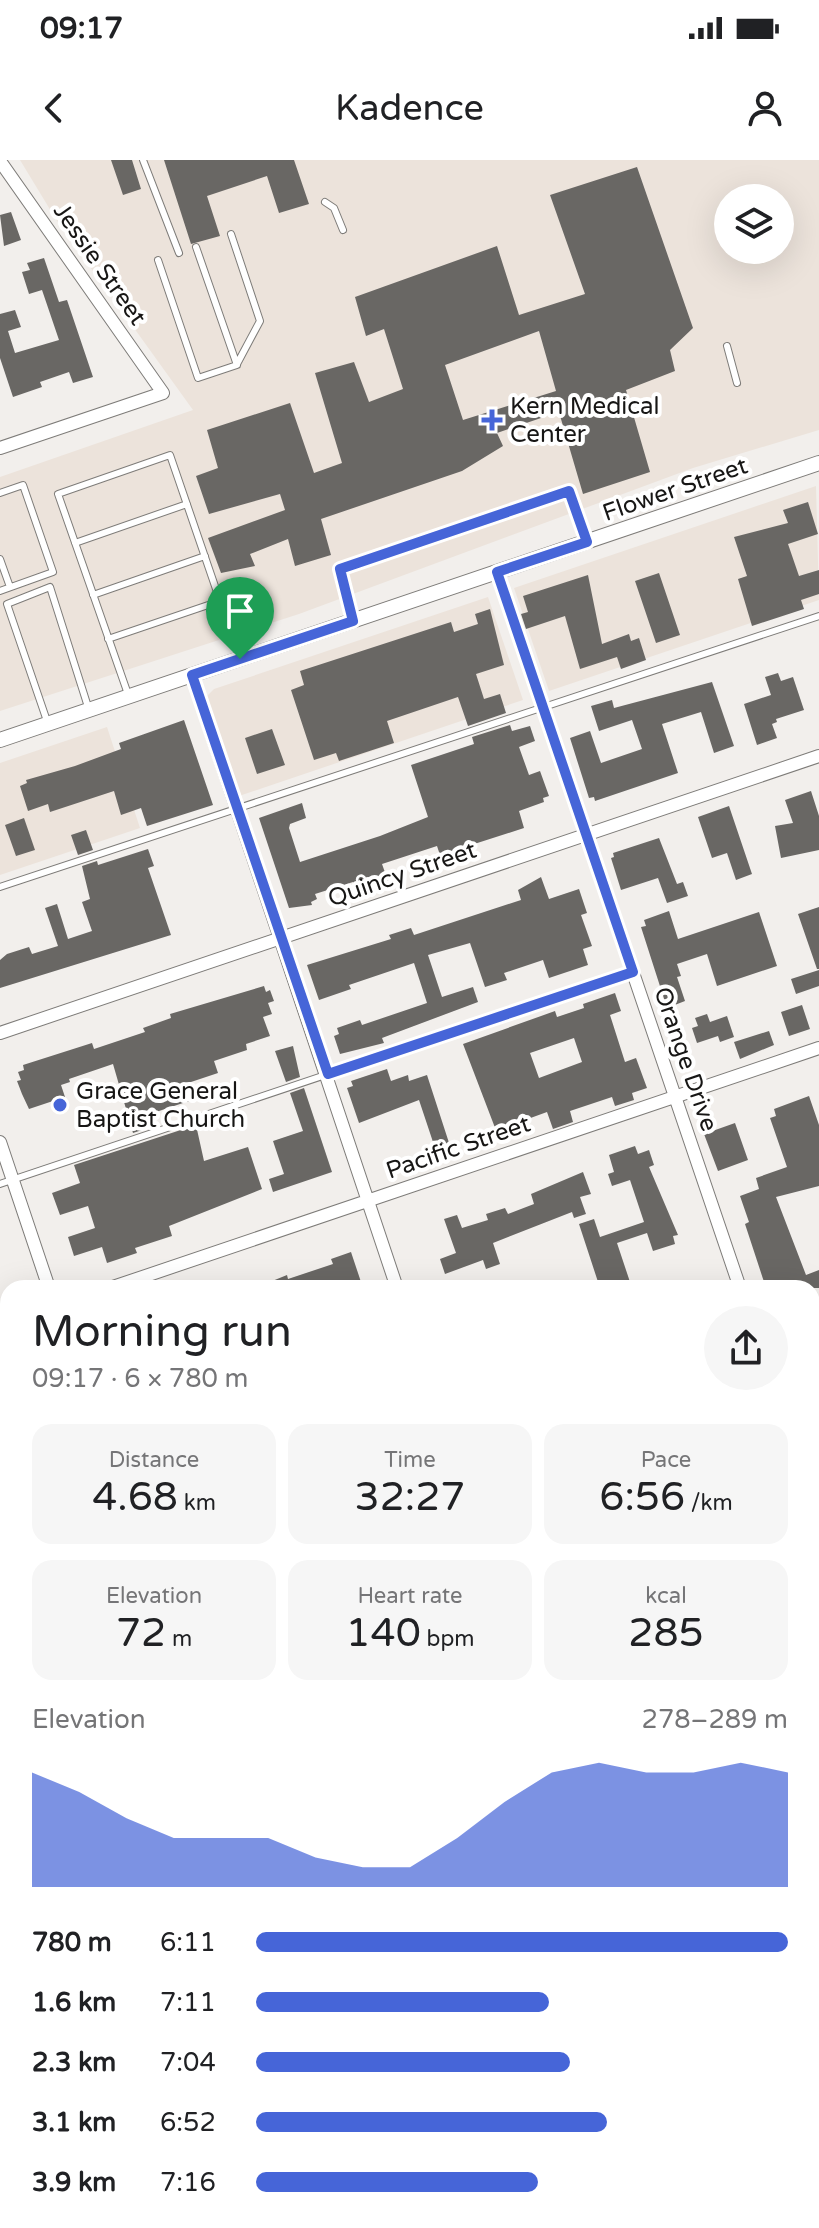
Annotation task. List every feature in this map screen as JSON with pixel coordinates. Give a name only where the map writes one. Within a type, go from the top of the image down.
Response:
[{"type":"street","name":"Jessie Street","points":[[0,161],[5,177],[163,393],[0,448]]},
{"type":"street","name":"Flower Street","points":[[0,740],[819,463]]},
{"type":"street","name":"Orange Drive","points":[[497,572],[737,1280]]},
{"type":"street","points":[[192,675],[395,1280]]},
{"type":"street","name":"Quincy Street","points":[[0,1033],[819,756]]},
{"type":"street","name":"Pacific Street","points":[[134,1280],[819,1048]]},
{"type":"street","points":[[0,1142],[6,1182],[46,1280]]},
{"type":"lane","points":[[143,160],[179,253]]},
{"type":"lane","points":[[325,202],[334,208],[343,230]]},
{"type":"lane","points":[[158,260],[198,378],[237,365],[260,321],[231,234]]},
{"type":"lane","points":[[196,247],[237,365]]},
{"type":"lane","points":[[727,346],[737,383]]},
{"type":"lane","points":[[129,697],[58,494],[170,455],[240,659]]},
{"type":"lane","points":[[0,493],[23,485],[53,572],[0,591]]},
{"type":"lane","points":[[353,621],[340,569],[554,496],[569,491],[587,542]]},
{"type":"lane","points":[[75,543],[187,504]]},
{"type":"lane","points":[[93,595],[205,556]]},
{"type":"lane","points":[[0,559],[10,587]]},
{"type":"lane","points":[[48,724],[7,604],[50,587],[89,710]]},
{"type":"lane","points":[[108,639],[220,601]]},
{"type":"lane","points":[[0,887],[238,811],[819,616]]},
{"type":"lane","points":[[6,1182],[633,972]]},
{"type":"shaded area","name":"Kern Medical Center","points":[[20,160],[819,160],[819,430],[693,468],[299,614],[0,711],[0,477],[193,410],[57,221]]},
{"type":"shaded area","points":[[816,486],[819,600],[549,691],[514,588]]},
{"type":"shaded area","points":[[488,597],[523,700],[239,796],[206,697],[214,689]]},
{"type":"shaded area","points":[[107,727],[140,828],[0,875],[0,763]]},
{"type":"building","points":[[111,160],[132,160],[141,189],[123,195]]},
{"type":"building","points":[[164,160],[294,160],[309,204],[279,213],[267,176],[207,196],[220,236],[191,244]]},
{"type":"building","points":[[637,167],[693,328],[670,350],[675,371],[626,390],[650,472],[583,494],[556,402],[541,418],[497,433],[503,446],[462,471],[321,519],[331,555],[295,566],[288,539],[250,554],[255,566],[221,573],[208,538],[285,510],[280,494],[209,514],[196,476],[218,468],[207,430],[290,403],[314,473],[342,463],[315,373],[354,362],[369,402],[403,389],[384,329],[366,336],[355,297],[497,246],[519,315],[585,294],[550,195]],"holes":[[[539,331],[556,391],[463,420],[445,365]]]},
{"type":"building","points":[[11,212],[21,240],[4,246],[0,215]]},
{"type":"building","points":[[44,258],[59,302],[67,300],[93,377],[73,383],[69,372],[40,382],[42,387],[13,397],[0,358],[0,314],[15,310],[21,327],[8,331],[15,353],[59,340],[42,290],[29,294],[22,272],[30,270],[27,263]]},
{"type":"building","points":[[808,502],[818,534],[788,544],[799,576],[819,570],[819,594],[801,600],[804,609],[752,626],[738,579],[747,576],[734,537],[788,523],[783,510]]},
{"type":"building","points":[[659,573],[680,635],[656,643],[635,581]]},
{"type":"building","points":[[588,575],[602,644],[629,634],[631,641],[639,638],[646,660],[621,669],[617,657],[580,669],[565,616],[526,629],[521,614],[528,612],[523,596]]},
{"type":"building","points":[[490,609],[504,665],[476,674],[484,699],[500,694],[506,713],[468,726],[458,697],[387,721],[394,743],[339,761],[336,753],[314,760],[291,690],[304,685],[300,671],[451,622],[454,632],[478,624],[475,614]]},
{"type":"building","points":[[778,673],[781,681],[793,677],[804,710],[776,719],[777,722],[772,724],[777,738],[757,745],[744,704],[771,695],[765,677]]},
{"type":"building","points":[[712,682],[734,746],[714,753],[701,712],[662,724],[678,773],[595,801],[594,797],[589,798],[570,738],[590,731],[601,763],[642,749],[632,720],[599,731],[591,706],[612,700],[614,708]]},
{"type":"building","points":[[184,720],[213,805],[147,826],[141,808],[121,815],[114,791],[50,812],[48,804],[28,811],[20,786],[27,783],[26,780],[121,749],[119,743]]},
{"type":"building","points":[[510,725],[512,731],[530,726],[535,741],[519,747],[529,775],[540,771],[549,796],[543,798],[544,802],[519,811],[524,828],[440,855],[437,846],[382,864],[388,881],[357,892],[353,882],[315,894],[317,899],[311,902],[312,905],[289,908],[259,818],[302,803],[306,818],[290,824],[289,828],[300,862],[380,836],[428,817],[411,765],[474,744],[472,737]]},
{"type":"building","points":[[272,729],[285,765],[257,774],[245,738]]},
{"type":"building","points":[[811,791],[819,816],[819,850],[781,858],[775,826],[793,823],[785,800]]},
{"type":"building","points":[[729,806],[752,874],[736,880],[727,853],[712,858],[698,817]]},
{"type":"building","points":[[24,818],[35,850],[16,856],[5,825]]},
{"type":"building","points":[[86,830],[93,850],[78,855],[71,835]]},
{"type":"building","points":[[659,838],[677,884],[683,882],[688,896],[667,903],[658,878],[621,890],[611,858],[614,857],[613,853]]},
{"type":"building","points":[[148,849],[154,866],[148,868],[171,935],[0,988],[0,960],[7,954],[29,947],[32,954],[58,946],[45,908],[57,904],[68,939],[92,931],[82,902],[90,899],[82,866],[97,861],[98,865]]},
{"type":"building","points":[[541,877],[549,899],[579,889],[587,913],[581,915],[592,946],[583,949],[588,965],[549,978],[543,960],[504,973],[507,980],[485,987],[470,943],[428,955],[442,997],[473,987],[478,1002],[382,1038],[384,1043],[340,1054],[334,1036],[339,1034],[337,1028],[360,1020],[362,1025],[427,1003],[414,963],[349,985],[351,989],[319,1000],[307,965],[391,939],[389,935],[411,928],[414,935],[521,900],[518,890]]},
{"type":"building","points":[[819,907],[819,969],[817,969],[798,914]]},
{"type":"building","points":[[669,911],[678,939],[759,912],[777,966],[717,986],[707,954],[677,964],[681,976],[677,977],[685,1001],[667,1008],[641,927],[646,926],[644,920]]},
{"type":"building","points":[[819,970],[819,986],[796,994],[791,979]]},
{"type":"building","points":[[264,986],[266,992],[270,990],[274,1001],[268,1003],[272,1014],[263,1017],[270,1036],[246,1044],[247,1050],[214,1061],[218,1073],[188,1083],[189,1101],[153,1113],[157,1125],[133,1133],[113,1064],[69,1079],[70,1082],[61,1085],[65,1097],[29,1109],[17,1081],[21,1080],[18,1072],[24,1070],[23,1065],[92,1043],[94,1049],[145,1032],[143,1028],[171,1018],[170,1014]]},
{"type":"building","points":[[615,993],[621,1011],[610,1015],[625,1062],[636,1058],[647,1088],[632,1093],[634,1100],[615,1106],[612,1097],[570,1111],[573,1122],[553,1129],[547,1112],[525,1120],[520,1129],[497,1133],[463,1044],[555,1011],[557,1017],[584,1008],[583,1004]],"holes":[[[574,1038],[582,1062],[539,1078],[530,1053]]]},
{"type":"building","points":[[802,1005],[810,1029],[789,1036],[781,1012]]},
{"type":"building","points":[[707,1014],[710,1022],[727,1016],[734,1037],[720,1042],[718,1036],[697,1043],[692,1028],[698,1026],[695,1018]]},
{"type":"building","points":[[769,1031],[774,1045],[740,1059],[734,1042]]},
{"type":"building","points":[[293,1046],[300,1077],[286,1082],[275,1051]]},
{"type":"building","points":[[387,1069],[391,1081],[408,1075],[409,1081],[427,1075],[451,1149],[437,1154],[419,1100],[359,1123],[347,1088],[353,1086],[351,1081]]},
{"type":"building","points":[[304,1088],[332,1172],[273,1192],[269,1179],[284,1174],[273,1141],[303,1131],[290,1093]]},
{"type":"building","points":[[809,1096],[819,1125],[819,1186],[776,1197],[806,1275],[819,1270],[819,1280],[763,1280],[745,1224],[749,1222],[740,1196],[759,1189],[756,1178],[787,1167],[770,1118],[776,1116],[774,1109]]},
{"type":"building","points":[[735,1123],[748,1160],[718,1171],[704,1134]]},
{"type":"building","points":[[196,1125],[204,1161],[248,1147],[262,1189],[169,1226],[172,1236],[135,1248],[137,1253],[107,1263],[102,1247],[74,1256],[68,1237],[95,1228],[88,1206],[60,1215],[52,1193],[80,1183],[74,1165]]},
{"type":"building","points":[[635,1146],[638,1154],[649,1150],[654,1165],[649,1167],[678,1235],[673,1236],[675,1244],[653,1251],[647,1233],[617,1243],[629,1280],[597,1280],[579,1224],[594,1219],[600,1237],[644,1222],[630,1180],[612,1186],[608,1174],[614,1172],[609,1155]]},
{"type":"building","points":[[583,1172],[591,1194],[580,1197],[586,1214],[574,1218],[572,1212],[493,1243],[500,1264],[486,1269],[483,1260],[445,1274],[440,1259],[456,1253],[444,1219],[457,1215],[462,1228],[488,1220],[486,1214],[505,1208],[508,1214],[534,1204],[531,1194]]},
{"type":"building","points":[[351,1252],[360,1280],[275,1280],[287,1275],[288,1279],[333,1264],[331,1259]]},
{"type":"place","name":"Kern Medical Center","points":[[492,420]]},
{"type":"place","name":"Grace General Baptist Church","points":[[60,1105]]},
{"type":"route","points":[[569,491],[587,542],[497,572],[633,972],[328,1074],[192,675],[240,659],[353,621],[340,569],[569,491]]}]
